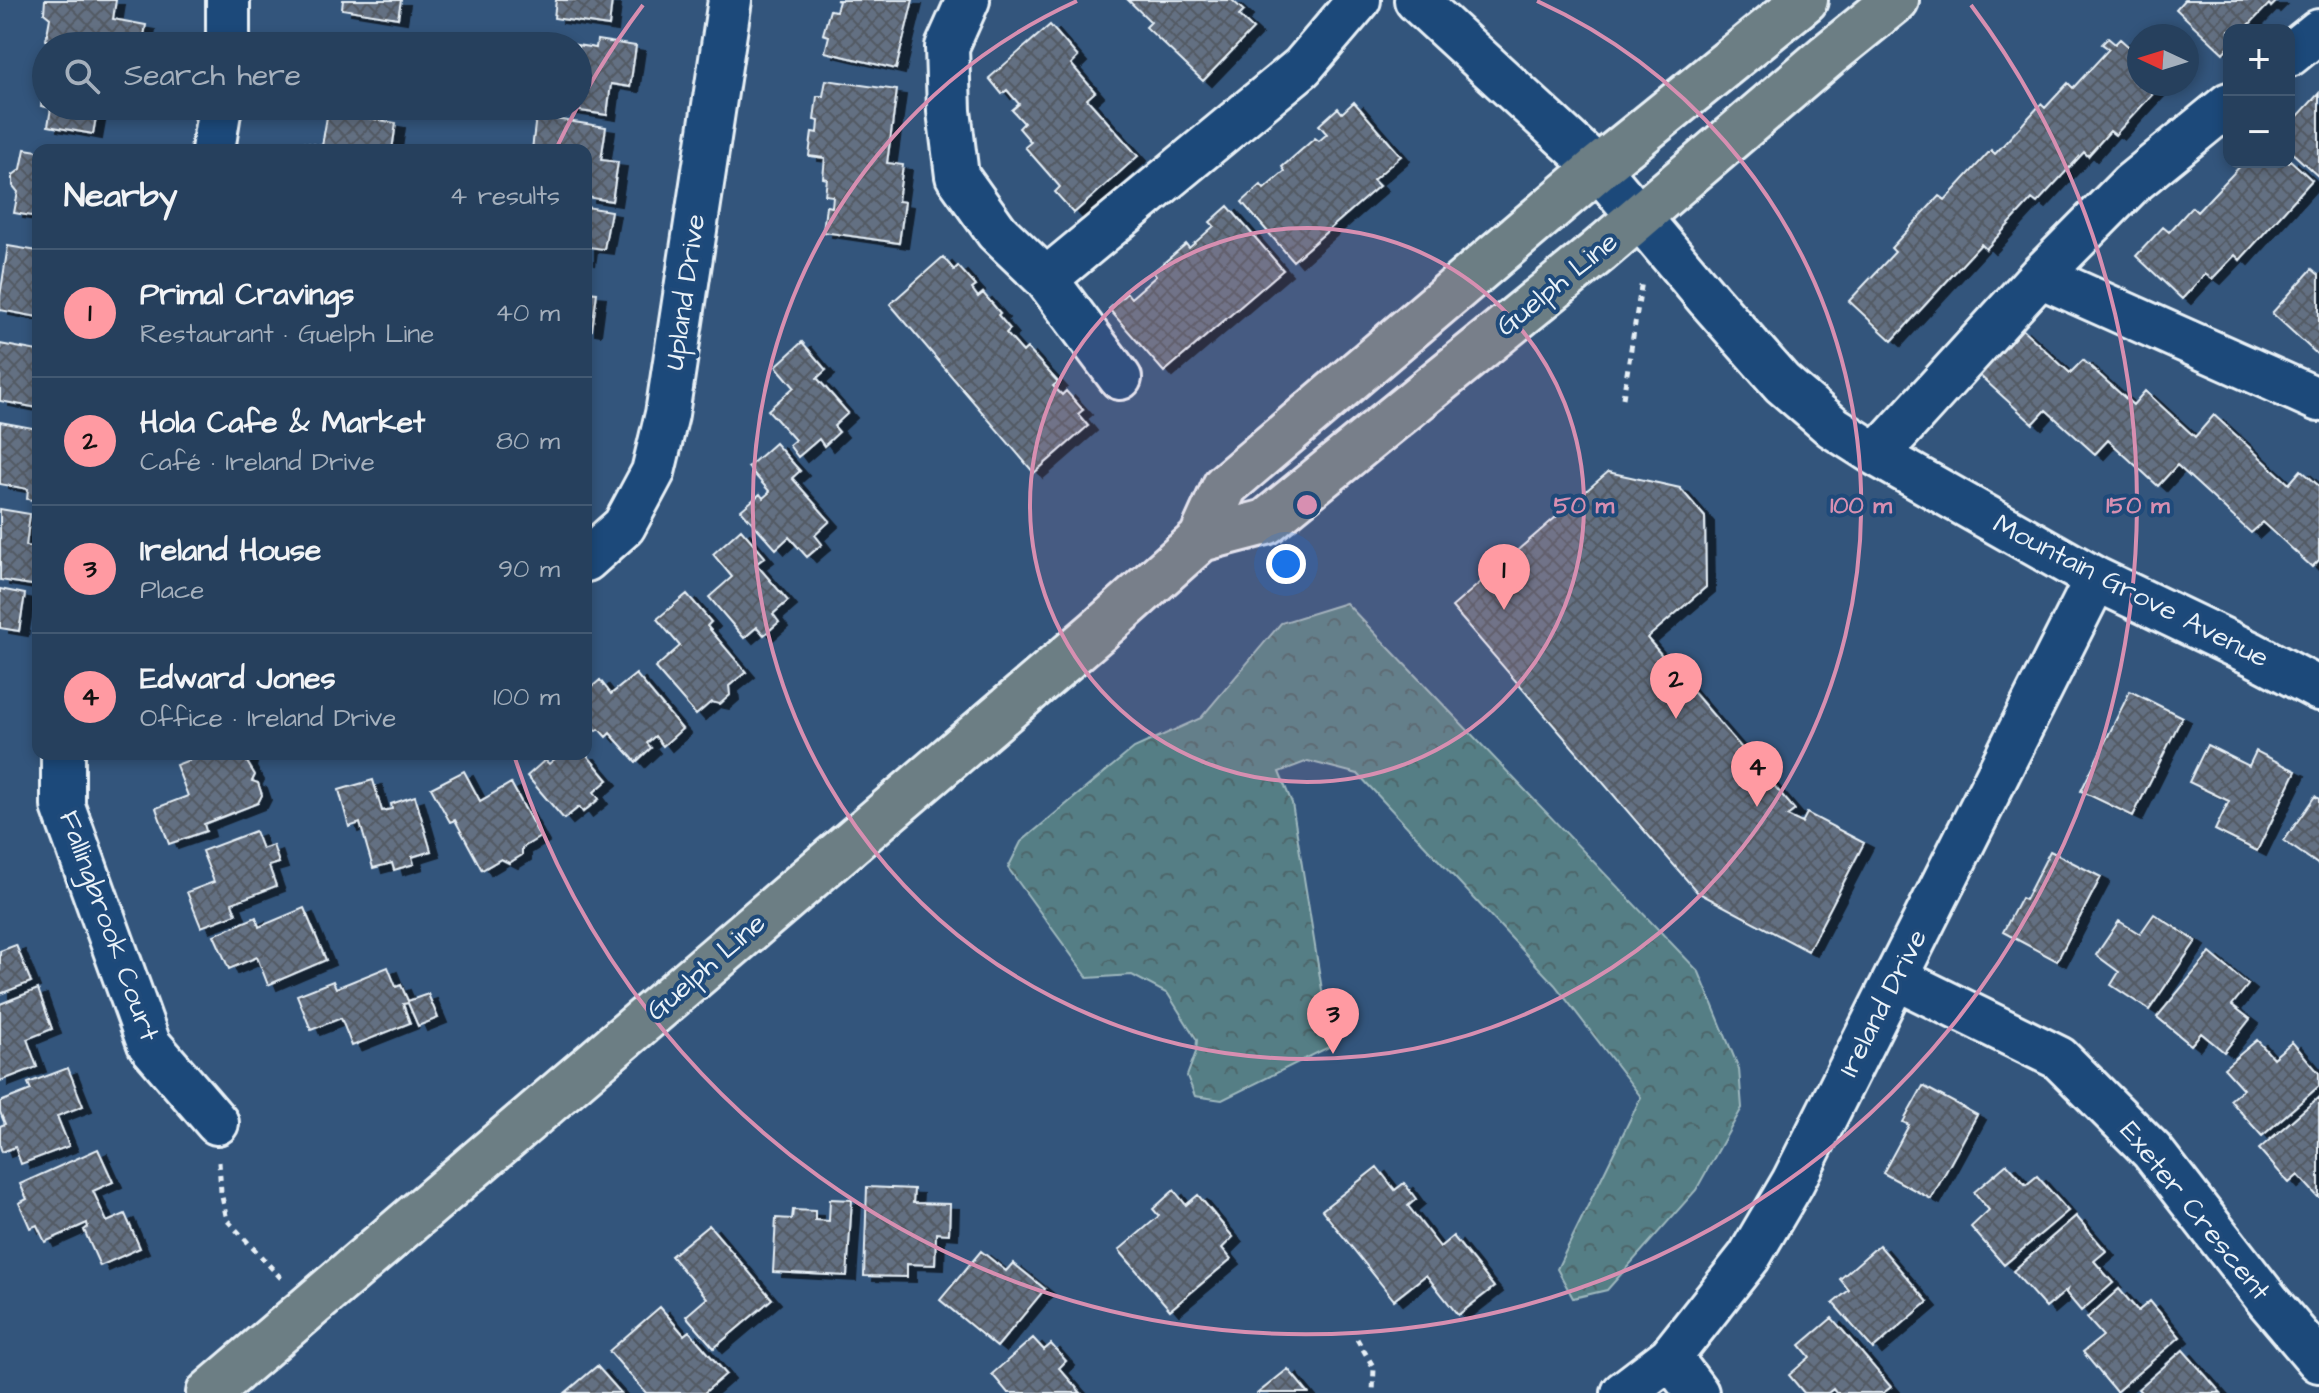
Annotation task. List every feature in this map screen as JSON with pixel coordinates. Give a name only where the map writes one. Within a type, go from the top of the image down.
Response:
[{"type":"main road","name":"Guelph Line","points":[[209,1393],[1087,641],[1201,539],[1225,486],[1598,168],[1805,0]]},
{"type":"main road","name":"Guelph Line","points":[[1201,539],[1266,522],[1896,0]]},
{"type":"street","points":[[228,0],[228,32]]},
{"type":"street","name":"Upland Drive","points":[[592,555],[624,526],[653,472],[667,414],[730,0]]},
{"type":"street","points":[[968,0],[947,47],[949,111],[957,176],[997,232],[1046,279],[1120,378]]},
{"type":"street","points":[[1046,279],[1302,67],[1359,0]]},
{"type":"street","name":"Mountain Grove Avenue","points":[[1416,0],[1598,168],[1782,383],[1833,427],[2096,579],[2319,689]]},
{"type":"street","points":[[2295,50],[2319,31]]},
{"type":"street","points":[[1877,455],[2040,276],[2131,184],[2223,109]]},
{"type":"street","points":[[214,144],[218,120]]},
{"type":"street","points":[[2040,276],[2319,400]]},
{"type":"street","name":"Ireland Drive","points":[[1623,1393],[1670,1357],[1749,1257],[1793,1182],[2096,579]]},
{"type":"street","name":"Fallingbrook Court","points":[[63,760],[63,806],[149,1044],[217,1123]]},
{"type":"street","name":"Exeter Crescent","points":[[1896,978],[2059,1058],[2152,1151],[2269,1302],[2319,1361]]},
{"type":"street","points":[[1670,1357],[1697,1393]]},
{"type":"path","points":[[1623,398],[1641,282],[1670,254]]},
{"type":"path","points":[[217,1123],[221,1192],[227,1220],[309,1308]]},
{"type":"path","points":[[1357,1339],[1374,1368],[1373,1393]]},
{"type":"green space","points":[[1346,603],[1699,972],[1739,1069],[1742,1108],[1696,1190],[1607,1290],[1573,1298],[1557,1269],[1641,1097],[1555,985],[1358,774],[1308,761],[1279,772],[1292,803],[1331,1046],[1222,1100],[1195,1096],[1187,1076],[1197,1040],[1168,994],[1132,975],[1088,978],[1008,868],[1021,842],[1134,748],[1201,718],[1281,623]]},
{"type":"building","points":[[45,0],[116,0],[113,19],[146,25],[145,32],[47,32],[50,18],[44,13]]},
{"type":"building","points":[[343,0],[401,0],[398,18],[342,9]]},
{"type":"building","points":[[556,0],[612,0],[609,26],[554,18]]},
{"type":"building","points":[[836,0],[913,0],[896,69],[825,52],[829,36],[823,34],[830,10],[836,11],[839,1]]},
{"type":"building","points":[[1128,0],[1232,0],[1244,11],[1239,16],[1253,29],[1203,81],[1146,27],[1151,22]]},
{"type":"building","points":[[2184,0],[2278,0],[2271,7],[2269,4],[2250,24],[2223,24],[2223,53],[2199,31],[2199,24],[2192,24],[2176,9]]},
{"type":"building","points":[[1050,25],[1078,57],[1071,64],[1095,92],[1087,99],[1138,156],[1074,213],[1055,192],[1060,187],[1025,147],[1031,142],[1019,128],[1024,123],[1012,110],[1019,104],[1007,90],[1002,94],[989,78]]},
{"type":"building","points":[[2108,38],[2115,44],[2120,39],[2127,45],[2127,96],[2151,96],[2115,135],[2110,131],[2088,156],[2084,152],[2037,203],[2032,199],[1986,249],[1981,244],[1892,341],[1849,301],[1895,252],[1891,248],[1939,196],[1945,200],[1991,150],[1995,154],[2041,104],[2045,108],[2068,83],[2073,88],[2109,49],[2102,44]]},
{"type":"building","points":[[597,40],[636,46],[630,87],[611,84],[607,115],[592,113],[592,47],[596,48]]},
{"type":"building","points":[[826,80],[897,90],[887,163],[903,165],[898,201],[905,202],[899,243],[823,232],[826,206],[832,207],[833,196],[825,195],[825,158],[809,156],[812,132],[818,133],[819,121],[814,120],[817,96],[823,96]]},
{"type":"building","points":[[2319,93],[2319,177],[2295,155],[2295,119]]},
{"type":"building","points":[[1354,102],[1401,156],[1373,180],[1379,186],[1293,261],[1242,202],[1261,185],[1264,189],[1285,171],[1282,167],[1315,138],[1319,141],[1327,134],[1319,125],[1338,108],[1342,113]]},
{"type":"building","points":[[49,120],[96,120],[93,134],[48,126]]},
{"type":"building","points":[[326,120],[396,123],[393,144],[322,144]]},
{"type":"building","points":[[536,120],[561,120],[606,127],[601,160],[618,162],[612,201],[592,198],[592,144],[533,144]]},
{"type":"building","points":[[25,149],[32,150],[32,216],[14,213],[18,192],[13,186],[13,175],[21,169]]},
{"type":"building","points":[[2295,164],[2312,180],[2240,260],[2235,255],[2212,279],[2205,274],[2182,299],[2136,256],[2163,227],[2169,232],[2192,207],[2197,212],[2238,168],[2295,168]]},
{"type":"building","points":[[1228,206],[1283,270],[1164,372],[1109,309],[1127,293],[1131,298],[1156,276],[1153,272],[1186,244],[1189,248],[1214,226],[1210,222]]},
{"type":"building","points":[[592,208],[611,211],[604,249],[592,248]]},
{"type":"building","points":[[8,246],[32,250],[32,316],[0,310]]},
{"type":"building","points":[[943,257],[954,270],[958,266],[976,286],[972,289],[978,297],[983,293],[1010,329],[1006,333],[1023,352],[1027,348],[1058,382],[1053,386],[1062,395],[1066,391],[1083,410],[1078,414],[1088,426],[1034,473],[890,304]]},
{"type":"building","points":[[2312,269],[2319,275],[2319,356],[2272,313]]},
{"type":"building","points":[[592,293],[597,293],[592,330]]},
{"type":"building","points":[[2020,327],[2070,373],[2083,360],[2133,405],[2145,391],[2195,437],[2214,415],[2289,484],[2301,470],[2319,486],[2319,560],[2312,567],[2263,522],[2251,533],[2177,465],[2158,486],[2108,440],[2095,454],[2046,410],[2033,424],[1977,373]]},
{"type":"building","points":[[802,342],[826,370],[817,378],[848,413],[834,426],[839,432],[824,446],[819,439],[798,457],[789,445],[795,440],[768,410],[794,387],[776,366]]},
{"type":"building","points":[[0,344],[32,350],[32,407],[0,401]]},
{"type":"building","points":[[0,422],[32,428],[32,500],[27,499],[28,489],[0,484]]},
{"type":"building","points":[[775,443],[800,471],[792,478],[830,521],[815,535],[822,544],[807,557],[789,537],[776,549],[741,510],[760,494],[763,498],[770,492],[748,467]]},
{"type":"building","points":[[1608,472],[1680,488],[1705,517],[1706,587],[1647,638],[1795,810],[1787,816],[1802,823],[1807,813],[1864,843],[1808,951],[1697,892],[1452,607]]},
{"type":"building","points":[[0,509],[30,514],[26,546],[32,547],[32,585],[0,580]]},
{"type":"building","points":[[741,529],[765,557],[756,564],[788,601],[773,614],[779,622],[764,635],[757,627],[744,638],[709,597],[732,577],[713,554]]},
{"type":"building","points":[[0,589],[25,594],[19,631],[0,628]]},
{"type":"building","points":[[687,594],[711,622],[707,626],[746,672],[729,686],[730,695],[720,704],[711,702],[696,715],[655,668],[680,646],[657,619]]},
{"type":"building","points":[[636,674],[682,729],[663,746],[655,736],[647,743],[651,748],[636,762],[610,733],[606,737],[592,726],[592,687],[600,680],[611,694]]},
{"type":"building","points":[[2130,691],[2182,717],[2133,816],[2081,791]]},
{"type":"building","points":[[2207,745],[2249,766],[2256,751],[2296,771],[2257,851],[2215,830],[2229,801],[2189,782]]},
{"type":"building","points":[[189,760],[248,760],[255,775],[252,781],[258,783],[262,795],[258,803],[204,824],[206,831],[169,844],[156,808],[188,796],[176,765]]},
{"type":"building","points":[[545,760],[549,764],[554,760],[591,760],[608,780],[594,792],[599,799],[583,812],[579,807],[564,819],[527,776]]},
{"type":"building","points":[[464,771],[480,801],[511,783],[540,837],[522,848],[522,855],[509,863],[501,859],[482,870],[455,820],[450,822],[431,788]]},
{"type":"building","points":[[373,780],[382,811],[392,809],[391,804],[415,796],[431,851],[412,857],[414,864],[394,870],[392,863],[373,868],[360,823],[349,827],[339,790]]},
{"type":"building","points":[[2315,796],[2319,799],[2319,865],[2284,841]]},
{"type":"building","points":[[255,831],[262,849],[273,845],[279,863],[269,866],[276,886],[232,903],[236,914],[201,927],[187,892],[214,882],[202,851]]},
{"type":"building","points":[[2050,851],[2101,877],[2057,961],[2003,932],[2021,898],[2025,900]]},
{"type":"building","points":[[304,908],[326,960],[268,985],[257,957],[229,969],[214,935],[256,917],[259,927]]},
{"type":"building","points":[[2154,914],[2196,941],[2149,1010],[2111,985],[2119,972],[2096,955],[2119,921],[2140,934]]},
{"type":"building","points":[[16,945],[31,982],[0,994],[0,951]]},
{"type":"building","points":[[2210,953],[2248,985],[2232,1005],[2250,1019],[2224,1052],[2201,1033],[2191,1045],[2157,1017]]},
{"type":"building","points":[[388,967],[396,987],[401,985],[408,1001],[428,994],[438,1018],[418,1026],[408,1003],[403,1004],[410,1023],[352,1046],[341,1018],[311,1030],[297,995],[333,981],[336,988]]},
{"type":"building","points":[[38,989],[52,1029],[27,1039],[37,1067],[0,1081],[0,1004]]},
{"type":"building","points":[[2257,1040],[2273,1058],[2292,1042],[2319,1073],[2319,1086],[2262,1136],[2230,1100],[2243,1089],[2224,1068]]},
{"type":"building","points":[[68,1068],[83,1106],[57,1116],[69,1146],[21,1164],[15,1147],[2,1152],[0,1126],[5,1124],[0,1102],[31,1090],[28,1083]]},
{"type":"building","points":[[1923,1086],[1977,1115],[1931,1199],[1883,1173],[1909,1125],[1903,1122]]},
{"type":"building","points":[[2319,1097],[2318,1197],[2298,1175],[2289,1183],[2259,1149]]},
{"type":"building","points":[[98,1149],[113,1182],[93,1191],[107,1222],[125,1214],[140,1248],[100,1266],[84,1230],[88,1227],[87,1223],[45,1242],[37,1225],[30,1228],[19,1203],[27,1199],[20,1184]]},
{"type":"building","points":[[2007,1164],[2026,1185],[2037,1176],[2068,1211],[2004,1265],[1971,1227],[1989,1210],[1974,1192]]},
{"type":"building","points":[[1377,1167],[1395,1190],[1404,1183],[1416,1199],[1408,1206],[1440,1247],[1453,1236],[1494,1287],[1458,1315],[1426,1275],[1394,1300],[1322,1210]]},
{"type":"building","points":[[867,1187],[914,1189],[913,1203],[950,1204],[949,1234],[936,1233],[935,1265],[907,1264],[907,1277],[864,1276]]},
{"type":"building","points":[[1174,1190],[1186,1205],[1198,1195],[1233,1237],[1222,1248],[1231,1259],[1170,1310],[1119,1250],[1159,1216],[1153,1209]]},
{"type":"building","points":[[830,1199],[852,1200],[847,1276],[773,1272],[776,1218],[792,1219],[793,1210],[815,1211],[815,1220],[829,1221]]},
{"type":"building","points":[[2076,1216],[2106,1251],[2094,1261],[2113,1283],[2081,1311],[2066,1293],[2067,1290],[2046,1308],[2013,1271]]},
{"type":"building","points":[[709,1225],[772,1299],[714,1348],[686,1316],[707,1298],[671,1256]]},
{"type":"building","points":[[1879,1245],[1928,1302],[1873,1349],[1833,1303],[1849,1290],[1840,1279]]},
{"type":"building","points":[[981,1251],[1006,1271],[1013,1263],[1045,1289],[997,1347],[940,1300]]},
{"type":"building","points":[[2119,1289],[2138,1311],[2150,1301],[2180,1337],[2116,1392],[2083,1352],[2103,1336],[2087,1318]]},
{"type":"building","points":[[660,1307],[684,1335],[689,1331],[726,1374],[704,1393],[646,1393],[609,1351]]},
{"type":"building","points":[[1832,1318],[1891,1387],[1883,1393],[1836,1393],[1833,1389],[1828,1393],[1804,1393],[1789,1375],[1810,1357],[1800,1345]]},
{"type":"building","points":[[1033,1338],[1044,1350],[1051,1344],[1066,1361],[1059,1368],[1081,1393],[1008,1393],[992,1374]]},
{"type":"building","points":[[2183,1350],[2221,1393],[2142,1393],[2138,1389]]},
{"type":"building","points":[[597,1366],[621,1393],[565,1393]]},
{"type":"building","points":[[1288,1369],[1308,1393],[1258,1393]]},
{"type":"place","name":"Primal Cravings","points":[[1504,610]]},
{"type":"place","name":"Hola Cafe & Market","points":[[1676,719]]},
{"type":"place","name":"Edward Jones","points":[[1757,807]]},
{"type":"place","name":"Ireland House","points":[[1333,1054]]}]
